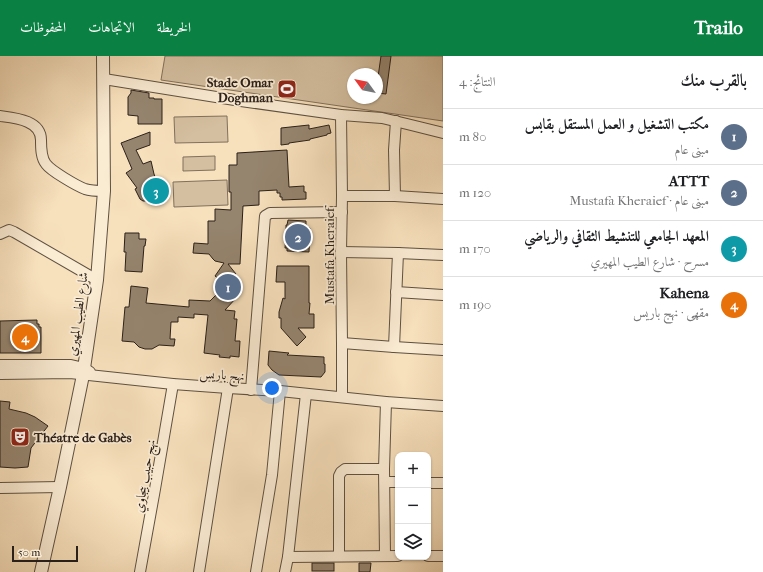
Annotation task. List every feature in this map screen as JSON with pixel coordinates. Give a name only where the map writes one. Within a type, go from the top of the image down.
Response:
[{"type":"street","name":"شارع الطيب المهيري","points":[[41,572],[87,373],[97,280],[104,191],[104,56]]},
{"type":"street","points":[[104,79],[241,101],[342,115],[382,118],[443,133]]},
{"type":"street","name":"Mustafa Kheraief","points":[[342,115],[342,398]]},
{"type":"street","points":[[0,116],[21,120],[35,126],[41,138],[41,147],[44,160],[52,170],[84,188],[104,191]]},
{"type":"street","points":[[395,196],[394,150],[396,121]]},
{"type":"street","points":[[342,196],[395,196],[443,199]]},
{"type":"street","points":[[251,390],[265,216],[270,213],[342,212]]},
{"type":"street","points":[[0,234],[9,230],[14,232],[97,280]]},
{"type":"street","points":[[341,252],[443,255]]},
{"type":"street","points":[[394,348],[398,253]]},
{"type":"street","points":[[396,292],[443,295]]},
{"type":"street","points":[[342,343],[394,348],[443,350]]},
{"type":"street","name":"نهج باريس","points":[[0,365],[71,365],[87,373]]},
{"type":"street","name":"نهج باريس","points":[[0,374],[87,373],[173,384],[280,391],[342,398],[443,406]]},
{"type":"street","name":"نهج حبيب بيجاوي","points":[[140,572],[173,384]]},
{"type":"street","points":[[199,572],[228,388]]},
{"type":"street","points":[[256,572],[272,475],[280,391]]},
{"type":"street","points":[[285,572],[288,557],[306,394]]},
{"type":"street","points":[[385,556],[384,469],[386,402]]},
{"type":"street","points":[[339,556],[340,473],[343,470],[384,469]]},
{"type":"street","points":[[385,482],[395,482]]},
{"type":"street","points":[[431,483],[443,483]]},
{"type":"street","points":[[0,488],[60,487]]},
{"type":"street","points":[[288,557],[395,556]]},
{"type":"street","points":[[431,556],[443,556]]},
{"type":"shaded area","name":"Stade Omar Doghman","points":[[165,56],[443,56],[443,121],[161,80]]},
{"type":"shaded area","points":[[227,116],[228,142],[175,143],[174,117]]},
{"type":"shaded area","points":[[215,156],[215,170],[183,171],[183,157]]},
{"type":"shaded area","points":[[227,180],[228,205],[174,207],[173,182]]},
{"type":"building","points":[[381,56],[391,56],[386,94],[383,94],[383,68],[379,68]]},
{"type":"building","points":[[131,90],[149,93],[149,98],[162,99],[162,124],[138,124],[138,116],[128,115],[128,97]]},
{"type":"building","points":[[309,125],[309,129],[329,125],[331,133],[310,140],[281,145],[281,128]]},
{"type":"building","points":[[150,132],[150,145],[136,150],[143,164],[151,161],[160,192],[154,198],[143,201],[140,199],[135,189],[137,188],[126,173],[132,169],[121,143]]},
{"type":"building","points":[[287,150],[289,187],[304,186],[306,199],[282,200],[280,193],[277,193],[277,190],[259,191],[259,205],[243,206],[240,264],[228,264],[236,274],[234,276],[238,279],[237,297],[225,310],[235,311],[234,319],[237,319],[235,341],[240,341],[239,357],[219,357],[220,355],[204,353],[208,315],[194,314],[194,318],[178,317],[178,322],[171,322],[170,339],[175,339],[174,346],[159,345],[152,349],[145,349],[139,347],[134,342],[122,341],[125,307],[129,307],[131,286],[148,288],[146,303],[189,307],[189,300],[210,301],[219,292],[218,287],[220,280],[215,276],[224,263],[215,261],[209,254],[193,253],[194,243],[208,244],[208,221],[215,221],[215,209],[231,210],[229,165],[237,165],[237,153]]},
{"type":"building","points":[[288,220],[306,221],[306,228],[310,228],[309,252],[287,251],[287,248],[285,248],[286,225]]},
{"type":"building","points":[[125,233],[139,233],[139,239],[146,239],[142,272],[125,271]]},
{"type":"building","points":[[277,266],[309,266],[309,314],[314,314],[314,328],[298,328],[306,337],[297,346],[281,328],[281,318],[279,318],[279,312],[283,298],[285,299],[285,282],[276,282]]},
{"type":"building","points":[[37,320],[37,324],[41,327],[41,353],[0,353],[0,321]]},
{"type":"building","points":[[269,351],[289,353],[287,355],[324,357],[325,372],[321,377],[279,375],[268,365]]},
{"type":"building","name":"Théatre de Gabès","points":[[0,401],[10,402],[9,409],[26,413],[48,426],[31,448],[28,467],[0,467]]},
{"type":"building","points":[[312,563],[334,563],[334,571],[312,571]]},
{"type":"building","points":[[359,563],[371,563],[370,572],[359,572]]},
{"type":"place","name":"Stade Omar Doghman","points":[[287,89]]},
{"type":"place","name":"المعهد الجامعي للتنشيط الثقافي والرياضي","points":[[156,191]]},
{"type":"place","name":"ATTT","points":[[298,237]]},
{"type":"place","name":"مكتب التشغيل و العمل المستقل بقابس","points":[[228,287]]},
{"type":"place","name":"Kahena","points":[[25,337]]},
{"type":"place","name":"Théatre de Gabès","points":[[20,437]]}]
